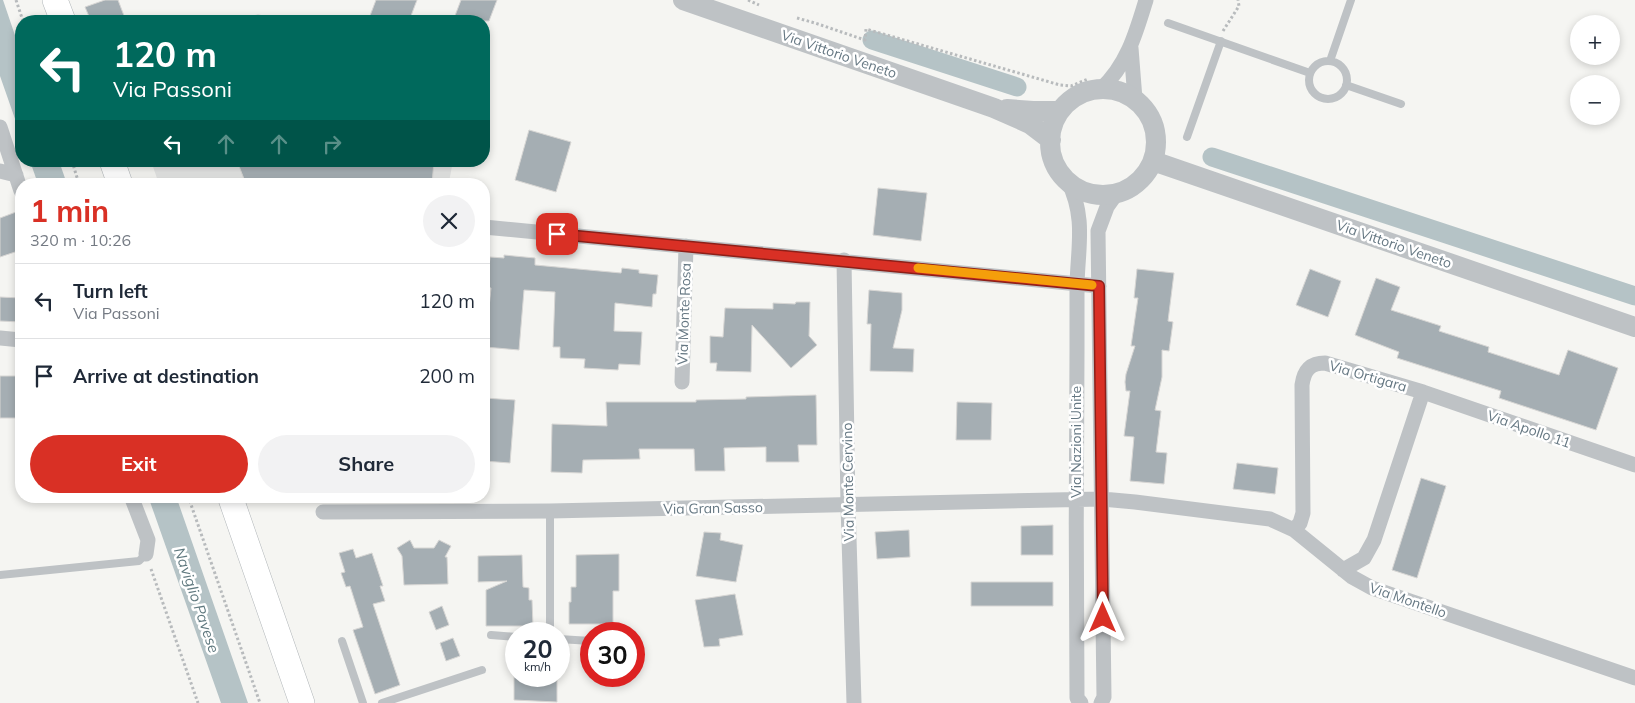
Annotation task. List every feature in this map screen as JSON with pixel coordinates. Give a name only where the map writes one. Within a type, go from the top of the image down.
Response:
[{"type":"main road","points":[[55,0],[61,15]]},
{"type":"main road","points":[[232,503],[302,703]]},
{"type":"street","name":"Via Vittorio Veneto","points":[[683,0],[994,108],[1030,124],[1051,140]]},
{"type":"street","points":[[1097,83],[1134,99],[1147,111],[1154,127],[1156,144],[1153,161],[1144,176],[1132,186],[1117,193],[1100,195],[1083,191],[1068,181],[1058,170],[1052,156],[1051,140],[1053,125],[1060,111],[1072,100],[1097,83],[1111,80],[1120,68],[1131,46],[1146,0]]},
{"type":"street","points":[[1131,46],[1134,99]]},
{"type":"street","name":"Via Vittorio Veneto","points":[[994,108],[1060,111]]},
{"type":"street","points":[[0,127],[17,178]]},
{"type":"street","name":"Via Vittorio Veneto","points":[[1153,161],[1635,327]]},
{"type":"street","points":[[0,171],[16,175]]},
{"type":"street","name":"Via Nazioni Unite","points":[[1068,181],[1078,207],[1080,229],[1077,284],[1076,500],[1077,698],[1081,703]]},
{"type":"street","name":"Via Nazioni Unite","points":[[1101,703],[1104,697],[1098,231],[1107,207],[1117,193]]},
{"type":"street","points":[[490,228],[844,260],[1099,286]]},
{"type":"street","name":"Via Monte Rosa","points":[[682,382],[686,246]]},
{"type":"street","name":"Via Monte Cervino","points":[[844,260],[848,505],[854,703]]},
{"type":"street","points":[[0,338],[15,339]]},
{"type":"street","name":"Via Ortigara","points":[[1294,530],[1300,523],[1303,513],[1302,385],[1304,375],[1309,368],[1317,363],[1325,363],[1423,392],[1374,540],[1364,558],[1343,570]]},
{"type":"street","name":"Via Apollo 11","points":[[1423,392],[1635,465]]},
{"type":"street","name":"Via Gran Sasso","points":[[323,512],[550,511],[1102,499]]},
{"type":"street","name":"Via Montello","points":[[1102,499],[1263,518],[1283,524],[1294,530],[1343,570],[1372,588],[1635,678]]},
{"type":"street","points":[[134,503],[148,540],[146,554]]},
{"type":"lane","points":[[1330,61],[1352,0]]},
{"type":"lane","points":[[1168,23],[1310,73]]},
{"type":"lane","points":[[1187,137],[1219,40]]},
{"type":"lane","points":[[1330,61],[1336,62],[1344,69],[1347,80],[1346,85],[1339,95],[1334,98],[1322,98],[1313,91],[1310,85],[1310,73],[1318,64],[1330,61]]},
{"type":"lane","points":[[1346,85],[1401,104]]},
{"type":"lane","points":[[550,511],[550,622]]},
{"type":"lane","points":[[0,575],[138,561],[146,554]]},
{"type":"lane","points":[[491,635],[505,636]]},
{"type":"lane","points":[[342,642],[363,703]]},
{"type":"lane","points":[[382,703],[482,670]]},
{"type":"path","points":[[16,0],[21,15]]},
{"type":"path","points":[[748,0],[766,10]]},
{"type":"path","points":[[1219,40],[1239,6],[1238,0]]},
{"type":"path","points":[[793,17],[865,40],[866,29],[1060,85],[1071,86],[1097,83]]},
{"type":"path","points":[[190,503],[260,703]]},
{"type":"path","points":[[146,554],[198,703]]},
{"type":"shaded area","points":[[153,167],[452,167],[450,178],[157,178]]},
{"type":"water","points":[[0,0],[3,0],[15,35],[15,119],[0,76]]},
{"type":"water","points":[[32,167],[61,167],[65,178],[36,178]]},
{"type":"water","name":"Naviglio Pavese","points":[[150,503],[178,503],[248,703],[221,703]]},
{"type":"building","points":[[105,0],[118,0],[124,15],[88,15],[85,7]]},
{"type":"building","points":[[376,0],[417,0],[411,15],[370,15]]},
{"type":"building","points":[[461,0],[497,0],[490,18],[490,15],[455,15]]},
{"type":"building","points":[[529,130],[571,142],[556,192],[515,180]]},
{"type":"building","points":[[239,167],[433,167],[433,178],[244,178]]},
{"type":"building","points":[[878,188],[927,193],[921,241],[873,235]]},
{"type":"building","points":[[15,212],[15,252],[0,257],[0,218]]},
{"type":"building","points":[[504,255],[535,258],[535,265],[621,273],[622,268],[639,270],[639,273],[658,275],[656,294],[653,294],[652,307],[615,303],[614,331],[642,332],[640,365],[619,364],[618,370],[584,368],[585,359],[560,358],[560,347],[553,347],[555,292],[524,290],[519,350],[490,347],[490,257],[504,258]]},
{"type":"building","points":[[1137,269],[1174,273],[1168,321],[1173,322],[1169,351],[1162,350],[1162,377],[1155,410],[1161,411],[1156,452],[1167,453],[1164,484],[1130,481],[1134,437],[1124,436],[1130,391],[1126,391],[1125,382],[1135,346],[1131,346],[1138,298],[1134,298]]},
{"type":"building","points":[[1310,269],[1341,281],[1328,317],[1296,305]]},
{"type":"building","points":[[1376,278],[1400,287],[1391,310],[1441,326],[1439,331],[1489,347],[1488,352],[1559,375],[1568,350],[1618,368],[1596,430],[1499,398],[1501,391],[1397,358],[1399,352],[1355,335]]},
{"type":"building","points":[[869,290],[902,293],[902,310],[893,348],[914,349],[913,372],[870,371],[871,324],[867,324]]},
{"type":"building","points":[[0,297],[15,298],[15,322],[0,321]]},
{"type":"building","points":[[796,302],[810,302],[809,336],[817,345],[791,368],[752,325],[751,372],[716,371],[717,363],[710,363],[710,336],[723,337],[725,308],[773,309],[773,303],[795,304]]},
{"type":"building","points":[[0,376],[15,376],[15,418],[0,418]]},
{"type":"building","points":[[816,395],[817,445],[798,445],[799,462],[766,462],[766,447],[724,448],[725,471],[695,471],[694,449],[639,449],[640,459],[583,460],[582,473],[551,472],[552,424],[607,426],[606,402],[696,402],[696,400],[746,399],[746,397]]},
{"type":"building","points":[[490,398],[515,400],[510,463],[490,461]]},
{"type":"building","points":[[957,402],[992,403],[991,440],[956,440]]},
{"type":"building","points":[[1237,463],[1278,468],[1275,494],[1233,489]]},
{"type":"building","points":[[1421,478],[1446,486],[1417,578],[1392,570]]},
{"type":"building","points":[[1053,525],[1053,555],[1021,555],[1021,526]]},
{"type":"building","points":[[909,530],[910,557],[877,559],[875,532]]},
{"type":"building","points":[[704,532],[721,533],[720,540],[743,545],[736,582],[696,576]]},
{"type":"building","points":[[410,540],[414,548],[434,548],[439,540],[451,546],[445,557],[447,557],[448,584],[404,585],[402,556],[397,548]]},
{"type":"building","points":[[353,549],[356,558],[372,553],[383,586],[380,586],[385,601],[373,604],[400,685],[375,694],[353,630],[363,627],[350,586],[346,587],[341,573],[345,572],[339,553]]},
{"type":"building","points":[[619,554],[619,591],[613,591],[613,622],[580,622],[580,624],[570,624],[569,602],[571,602],[571,587],[576,587],[576,555]]},
{"type":"building","points":[[522,555],[523,587],[529,588],[529,600],[532,600],[533,622],[505,622],[505,626],[486,626],[486,590],[507,581],[478,582],[478,556]]},
{"type":"building","points":[[971,582],[1053,582],[1053,606],[971,606]]},
{"type":"building","points":[[735,594],[743,635],[719,639],[720,646],[704,647],[695,600]]},
{"type":"building","points":[[442,606],[449,625],[436,630],[429,612]]},
{"type":"building","points":[[453,638],[460,656],[446,661],[440,643]]},
{"type":"building","points":[[514,687],[557,687],[557,702],[514,700]]},
{"type":"waterway","points":[[872,40],[1017,87]]},
{"type":"waterway","points":[[1212,157],[1635,296]]},
{"type":"slow traffic","points":[[918,268],[1092,285]]},
{"type":"route","points":[[557,234],[844,260],[1099,286],[1103,618]]}]
